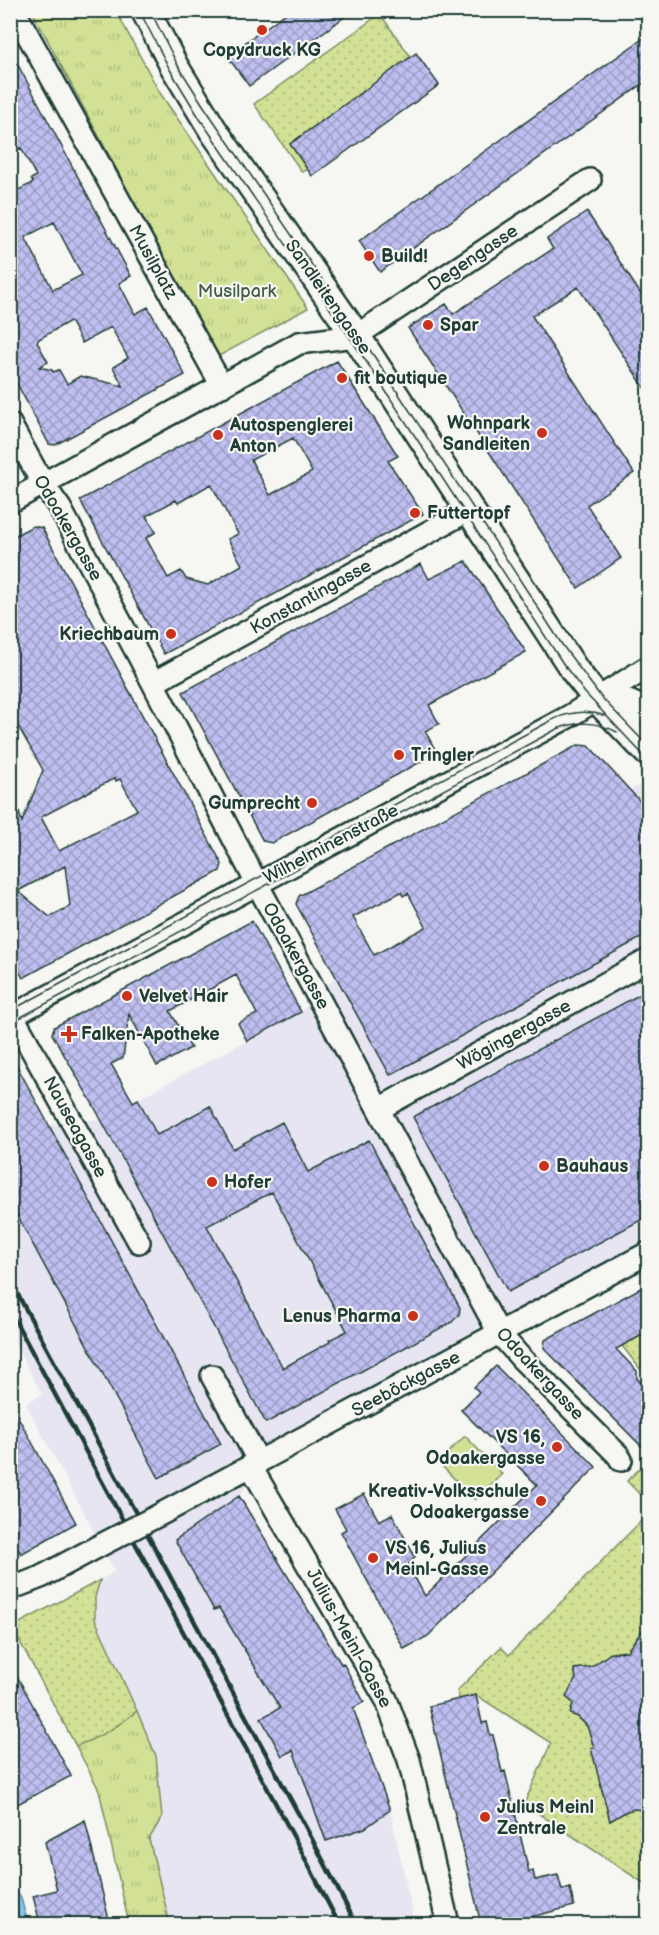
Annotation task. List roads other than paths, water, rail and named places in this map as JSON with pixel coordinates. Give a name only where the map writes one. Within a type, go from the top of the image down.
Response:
[{"type":"main road","name":"Sandleitengasse","points":[[145,10],[195,101],[356,336],[569,662],[597,699],[648,752]]},
{"type":"main road","points":[[597,699],[628,704],[648,713]]},
{"type":"street","name":"Musilplatz","points":[[14,10],[222,386]]},
{"type":"street","name":"Degengasse","points":[[356,336],[590,180]]},
{"type":"street","points":[[10,502],[299,343],[356,336]]},
{"type":"street","name":"Odoakergasse","points":[[10,424],[43,484],[60,508],[257,884],[499,1333],[621,1460]]},
{"type":"street","name":"Konstantingasse","points":[[153,683],[469,510]]},
{"type":"street","name":"Wilhelminenstraße","points":[[11,1014],[523,742],[648,667]]},
{"type":"street","name":"Wögingergasse","points":[[379,1109],[648,960]]},
{"type":"street","name":"Nauseagasse","points":[[11,1014],[139,1242]]},
{"type":"street","name":"Seeböckgasse","points":[[10,1589],[41,1577],[163,1513],[648,1253]]},
{"type":"street","points":[[212,1376],[255,1464]]},
{"type":"street","name":"Julius-Meinl-Gasse","points":[[255,1464],[386,1699],[410,1760],[448,1924]]},
{"type":"water","points":[[15,1893],[18,1893],[21,1898],[27,1922],[11,1924],[12,1899]]},
{"type":"tram line","points":[[139,10],[169,68],[200,119],[368,364],[564,665],[585,693],[648,760]]},
{"type":"tram line","points":[[150,10],[177,64],[203,105],[376,359],[563,646],[601,697],[648,746]]},
{"type":"tram line","points":[[10,1011],[554,719],[579,713],[606,716]]},
{"type":"tram line","points":[[10,1023],[557,729],[587,723],[617,732]]},
{"type":"railway","points":[[10,1280],[356,1924]]},
{"type":"railway","points":[[10,1311],[339,1924]]},
{"type":"place","name":"Copydruck KG","points":[[262,30]]},
{"type":"place","name":"Build!","points":[[369,256]]},
{"type":"place","name":"Spar","points":[[428,325]]},
{"type":"place","name":"fit boutique","points":[[342,378]]},
{"type":"place","name":"Wohnpark Sandleiten","points":[[542,433]]},
{"type":"place","name":"Autospenglerei Anton","points":[[218,435]]},
{"type":"place","name":"Futtertopf","points":[[415,513]]},
{"type":"place","name":"Kriechbaum","points":[[171,634]]},
{"type":"place","name":"Tringler","points":[[399,755]]},
{"type":"place","name":"Gumprecht","points":[[312,803]]},
{"type":"place","name":"Velvet Hair","points":[[127,996]]},
{"type":"place","name":"Falken-Apotheke","points":[[69,1034]]},
{"type":"place","name":"Bauhaus","points":[[544,1166]]},
{"type":"place","name":"Hofer","points":[[212,1182]]},
{"type":"place","name":"Lenus Pharma","points":[[413,1316]]},
{"type":"place","name":"VS 16, Odoakergasse","points":[[557,1447]]},
{"type":"place","name":"Kreativ-Volksschule Odoakergasse","points":[[541,1501]]},
{"type":"place","name":"VS 16, Julius Meinl-Gasse","points":[[373,1558]]},
{"type":"place","name":"Julius Meinl Zentrale","points":[[485,1817]]},
{"type":"park label","name":"Musilpark","points":[[237,291]]}]
